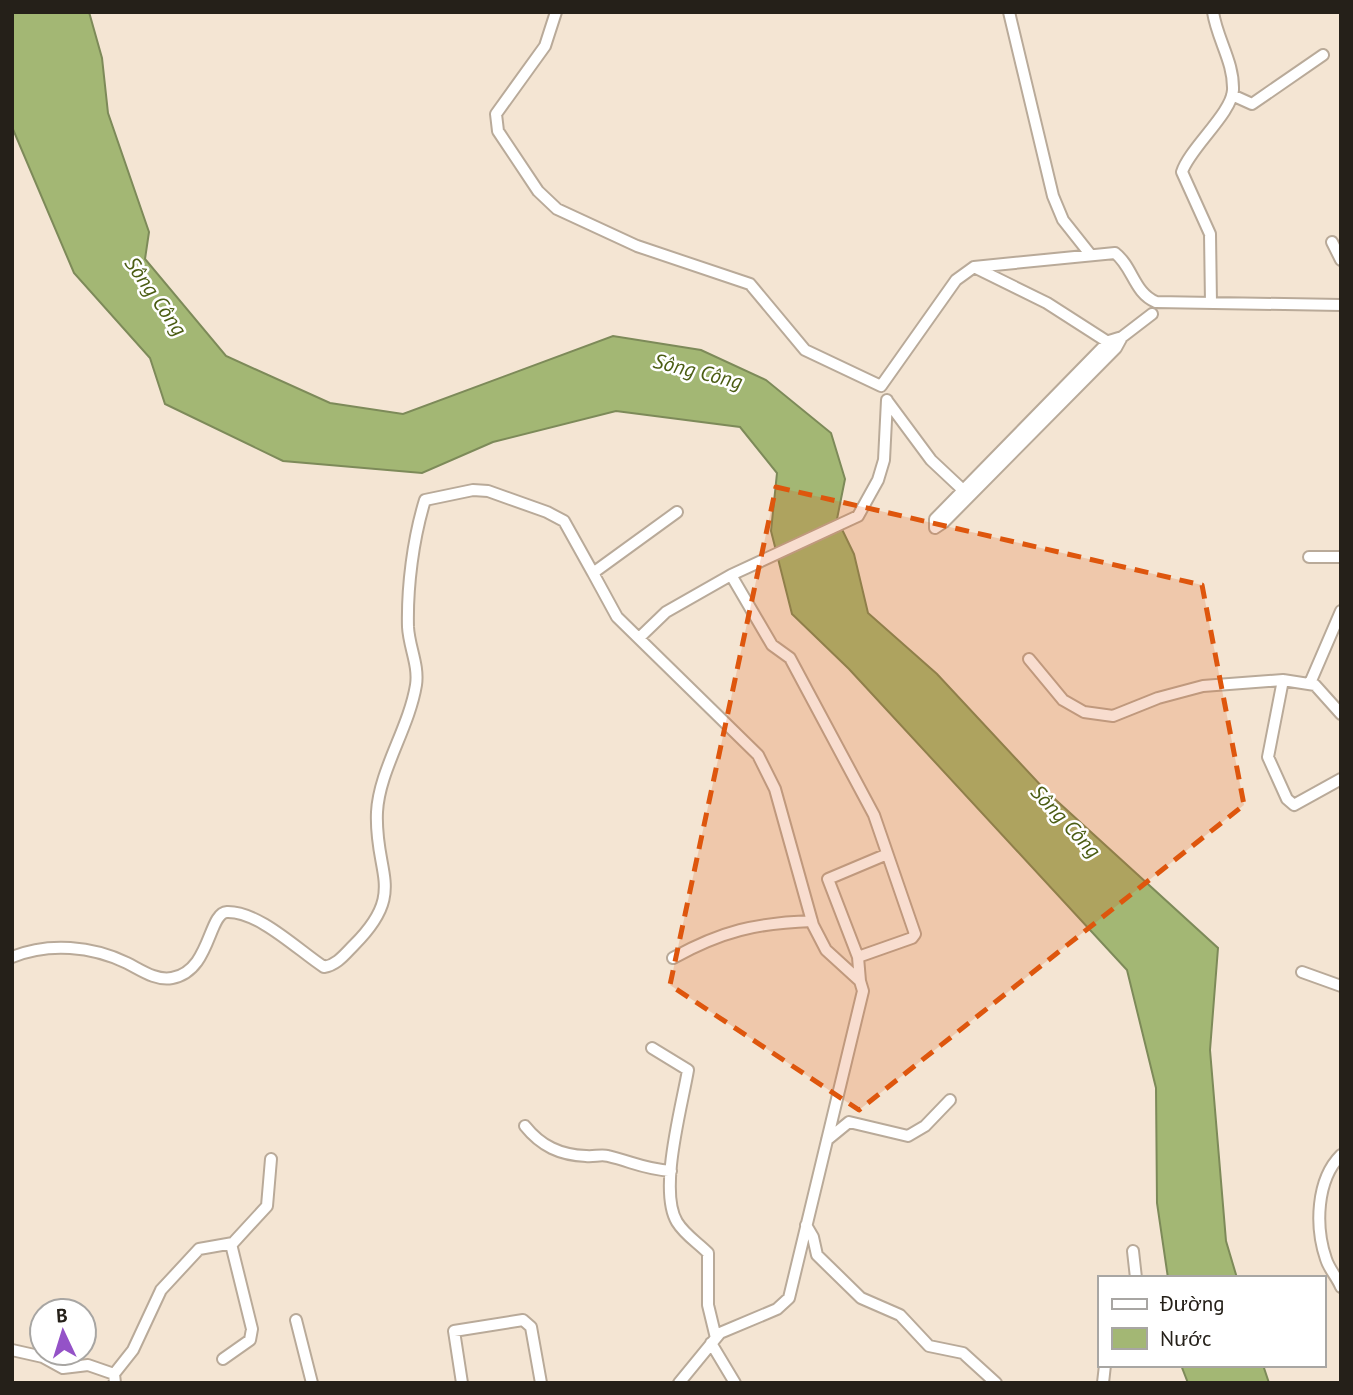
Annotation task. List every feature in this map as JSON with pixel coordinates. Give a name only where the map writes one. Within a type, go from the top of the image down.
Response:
[{"type":"street","points":[[556,12],[549,40],[496,114],[498,131],[546,201],[636,246],[750,284],[805,350],[881,386],[887,400],[931,460],[963,490]]},
{"type":"street","points":[[1009,12],[1054,196],[1063,220],[1084,254]]},
{"type":"street","points":[[1211,303],[1210,234],[1182,172],[1232,95],[1229,62],[1219,41],[1213,12]]},
{"type":"street","points":[[1232,95],[1252,104],[1323,55]]},
{"type":"street","points":[[1332,242],[1341,260]]},
{"type":"street","points":[[881,386],[957,280],[974,267],[1115,253],[1123,259],[1143,295],[1156,302],[1158,309]]},
{"type":"street","points":[[974,267],[1047,303],[1112,345]]},
{"type":"street","points":[[1112,345],[944,523],[935,527],[935,519],[963,490],[1112,345],[1158,309],[1211,303],[1341,305]]},
{"type":"street","points":[[639,638],[666,612],[730,575],[854,518],[867,502],[884,460],[887,400]]},
{"type":"street","points":[[12,957],[66,947],[108,955],[162,978],[175,978],[200,960],[209,946],[215,920],[223,913],[229,912],[258,922],[324,967],[337,962],[376,920],[386,896],[387,884],[377,812],[384,778],[400,743],[416,684],[416,662],[408,628],[416,547],[425,500],[473,490],[488,491],[565,521],[610,608],[758,755],[775,789],[812,921],[826,950],[860,981]]},
{"type":"street","points":[[593,572],[677,512]]},
{"type":"street","points":[[1309,557],[1341,557]]},
{"type":"street","points":[[730,575],[772,645],[790,658],[874,815],[885,855],[914,936],[858,957]]},
{"type":"street","points":[[1310,683],[1341,611]]},
{"type":"street","points":[[1029,659],[1063,700],[1091,714],[1113,716],[1158,698],[1208,686],[1283,680],[1310,683],[1341,714]]},
{"type":"street","points":[[1283,680],[1268,757],[1287,800],[1294,804],[1303,801],[1341,779]]},
{"type":"street","points":[[679,1383],[720,1333],[777,1309],[789,1298],[863,990],[858,957],[828,879],[885,855]]},
{"type":"street","points":[[673,958],[716,936],[750,925],[812,921]]},
{"type":"street","points":[[1302,972],[1341,986]]},
{"type":"street","points":[[652,1048],[688,1070],[671,1171],[671,1209],[676,1221],[708,1253],[708,1305],[714,1341],[735,1383]]},
{"type":"street","points":[[827,1140],[849,1122],[908,1136],[925,1126],[950,1100]]},
{"type":"street","points":[[525,1126],[536,1140],[556,1152],[607,1156],[644,1169],[671,1171]]},
{"type":"street","points":[[1341,1156],[1327,1175],[1320,1213],[1325,1257],[1341,1287]]},
{"type":"street","points":[[12,1350],[43,1357],[64,1368],[89,1365],[114,1378],[133,1350],[161,1290],[192,1254],[206,1247],[230,1244],[267,1206],[271,1159]]},
{"type":"street","points":[[806,1225],[813,1237],[817,1255],[861,1298],[900,1315],[929,1346],[963,1353],[996,1383]]},
{"type":"street","points":[[223,1359],[250,1340],[252,1329],[230,1244]]},
{"type":"street","points":[[1133,1251],[1136,1276]]},
{"type":"street","points":[[296,1320],[312,1383]]},
{"type":"street","points":[[462,1383],[454,1331],[523,1320],[531,1327],[541,1383]]},
{"type":"highlighted area","points":[[776,487],[1202,585],[1244,805],[859,1110],[670,985]]},
{"type":"water","name":"Sông Công","points":[[12,12],[89,12],[102,58],[108,113],[149,232],[145,259],[226,356],[330,403],[403,414],[613,336],[701,350],[766,380],[831,433],[845,479],[837,519],[854,554],[868,613],[937,674],[1046,791],[1218,948],[1210,1050],[1226,1241],[1236,1276],[1168,1276],[1157,1203],[1156,1088],[1127,970],[849,669],[792,614],[771,531],[777,473],[740,427],[616,411],[493,442],[422,473],[283,461],[165,404],[150,358],[74,273],[12,127]]},
{"type":"water","points":[[1182,1367],[1264,1367],[1269,1383],[1188,1383]]}]
